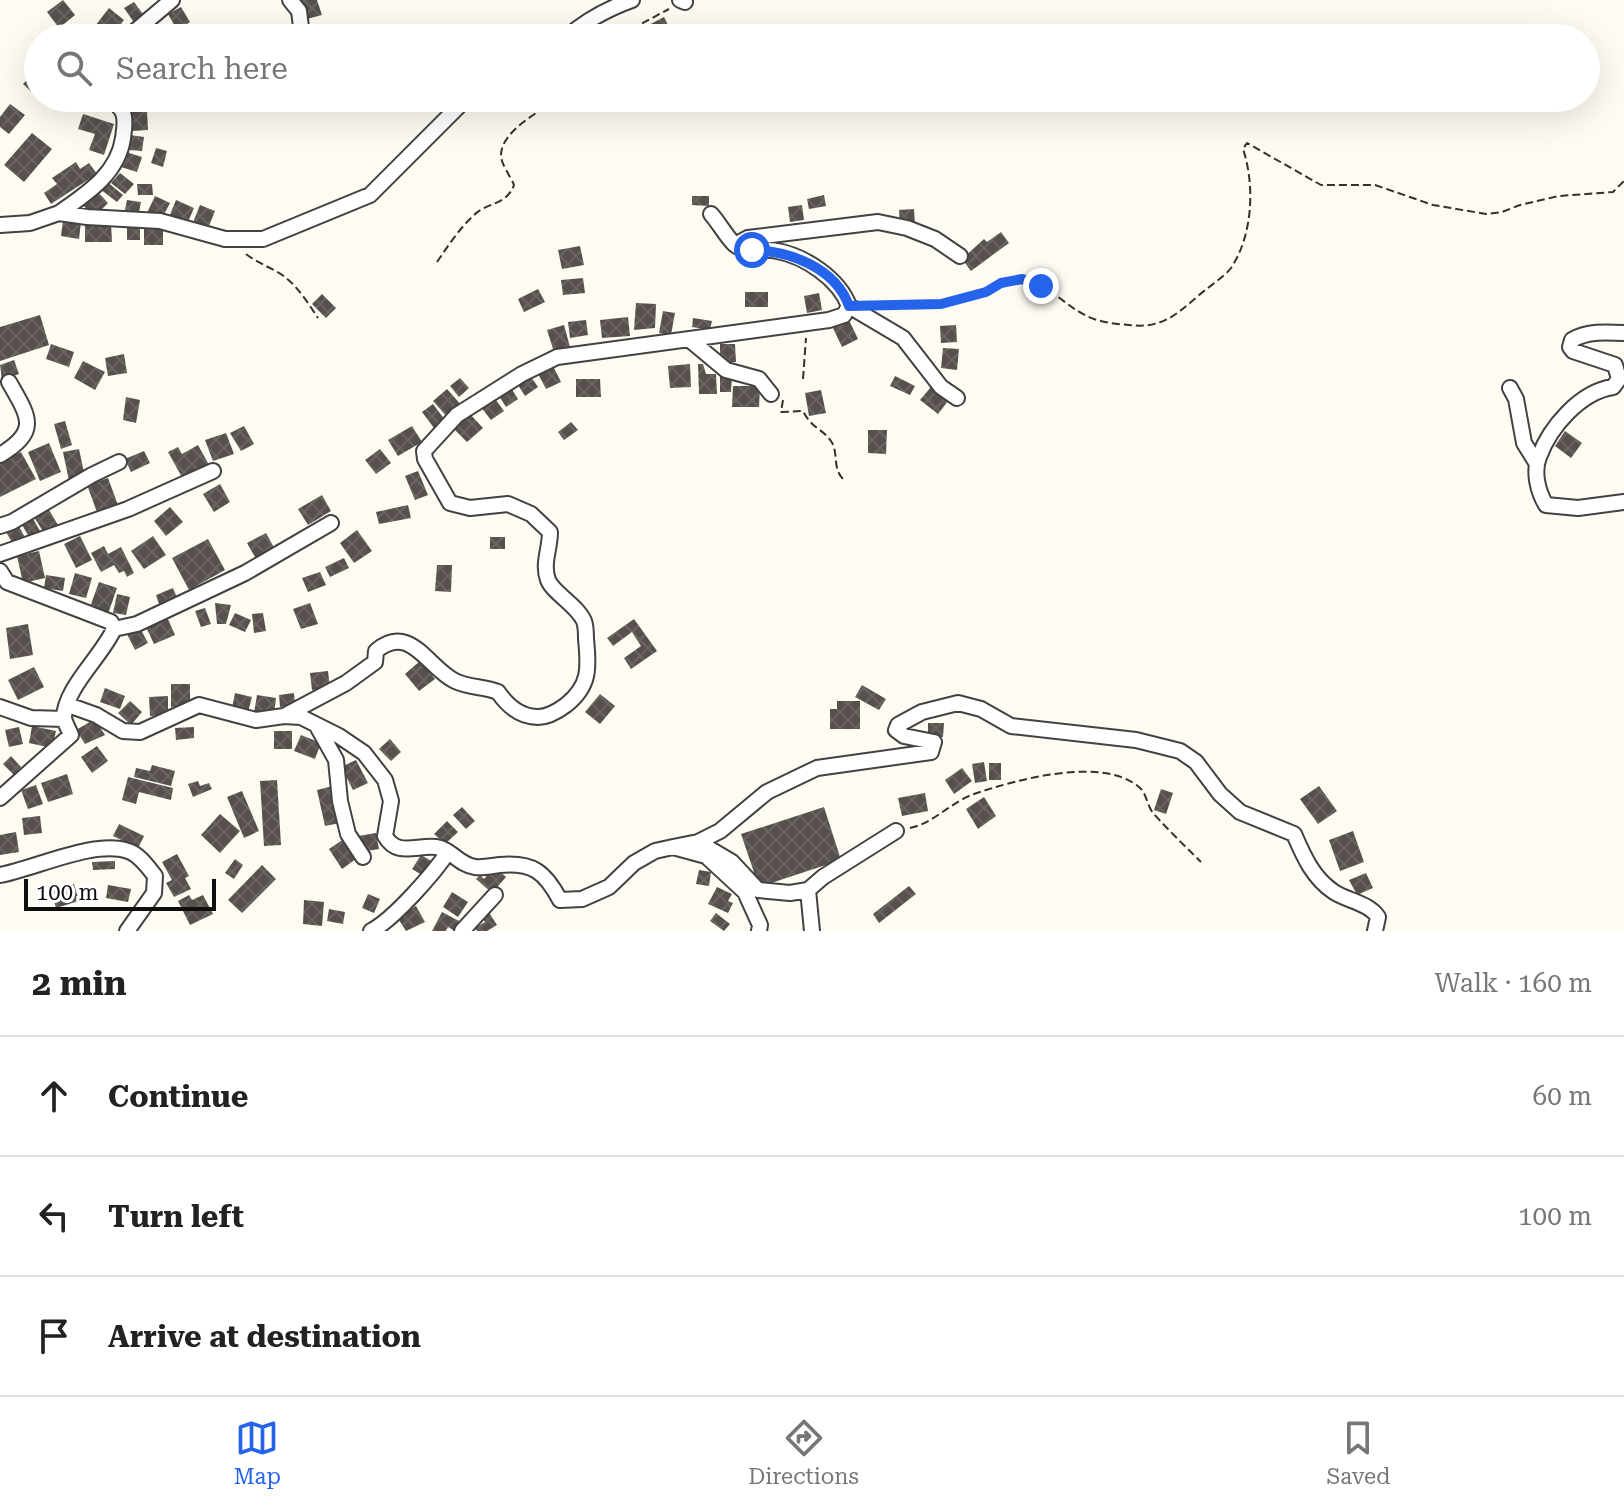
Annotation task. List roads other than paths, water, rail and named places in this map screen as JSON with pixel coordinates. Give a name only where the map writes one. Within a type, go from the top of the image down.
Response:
[{"type":"street","points":[[290,0],[299,11],[301,24]]},
{"type":"street","points":[[581,24],[632,0]]},
{"type":"street","points":[[142,24],[166,2]]},
{"type":"street","points":[[0,225],[30,223],[59,213],[84,196],[109,172],[121,151],[122,112]]},
{"type":"street","points":[[59,213],[160,221],[225,239],[263,239],[370,195],[453,112]]},
{"type":"street","points":[[711,214],[735,245],[752,250],[776,250],[800,257],[839,288],[849,306],[903,338],[941,387],[957,398]]},
{"type":"street","points":[[735,245],[748,238],[878,222],[907,228],[935,239],[960,256]]},
{"type":"street","points":[[284,716],[346,683],[375,662],[376,651],[385,643],[403,641],[454,681],[498,692],[507,705],[527,716],[542,718],[560,709],[576,697],[585,685],[589,666],[585,622],[566,598],[549,585],[544,566],[550,548],[550,532],[531,514],[508,504],[470,508],[450,503],[425,459],[424,451],[457,415],[511,380],[557,357],[814,323],[844,315],[849,306]]},
{"type":"street","points":[[1624,333],[1579,335],[1572,340],[1570,347],[1573,351],[1615,365],[1619,379],[1613,387],[1597,389],[1580,400],[1550,436],[1537,464],[1538,492],[1546,505],[1578,508],[1624,502]]},
{"type":"street","points":[[690,340],[726,370],[759,379],[771,394]]},
{"type":"street","points":[[0,455],[20,444],[29,427],[27,413],[9,382]]},
{"type":"street","points":[[1510,388],[1516,399],[1524,443],[1537,464]]},
{"type":"street","points":[[0,526],[119,462]]},
{"type":"street","points":[[0,554],[128,509],[213,471]]},
{"type":"street","points":[[114,629],[137,624],[245,573],[331,523]]},
{"type":"street","points":[[0,571],[7,582],[111,622],[114,629],[70,695],[66,712],[71,735],[0,798]]},
{"type":"street","points":[[0,707],[31,718],[66,712],[96,715],[123,731],[140,732],[199,705],[256,720],[301,717],[364,753],[385,780],[391,801],[385,836],[390,845],[402,849],[438,847],[474,867],[525,865],[539,872],[560,900],[582,899],[609,887],[634,863],[655,851],[698,842],[720,831],[767,792],[817,768],[931,752],[934,742],[904,736],[896,730],[898,725],[922,712],[958,703],[981,709],[1011,726],[1136,740],[1180,751],[1196,762],[1220,794],[1240,812],[1294,834],[1317,879],[1335,893],[1374,910],[1378,917],[1375,931]]},
{"type":"street","points":[[317,726],[336,760],[340,801],[348,834],[363,857]]},
{"type":"street","points":[[698,842],[732,862],[758,890],[790,893],[808,890],[823,877],[896,831]]},
{"type":"street","points":[[673,847],[706,856],[745,892],[760,925],[759,931]]},
{"type":"street","points":[[0,875],[15,873],[57,857],[114,848],[130,851],[155,876],[154,893],[127,931]]},
{"type":"street","points":[[371,931],[392,915],[434,873],[448,852]]},
{"type":"street","points":[[808,890],[812,931]]},
{"type":"street","points":[[462,931],[495,895]]}]
